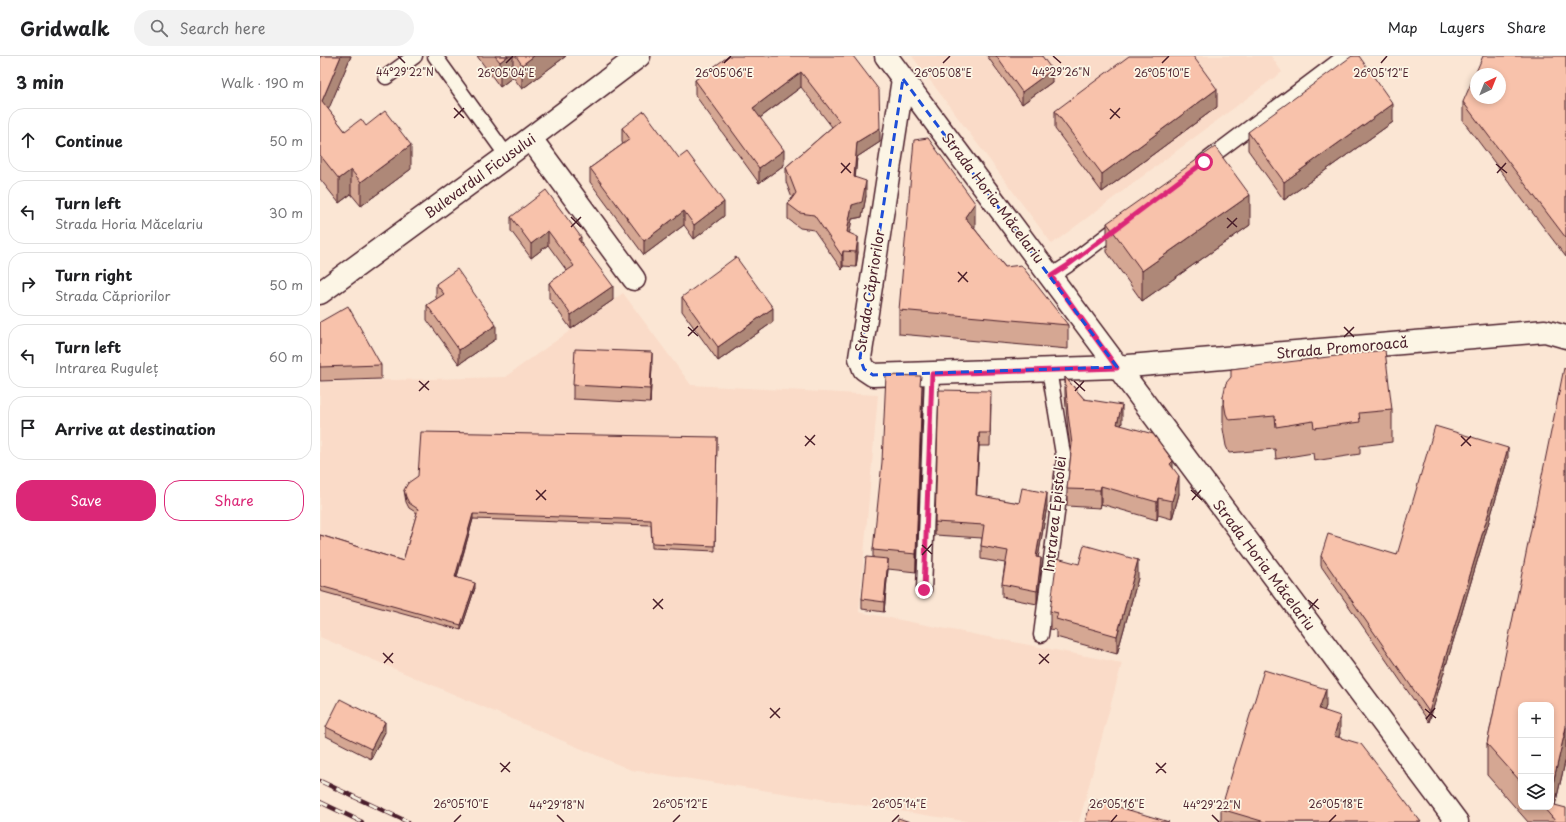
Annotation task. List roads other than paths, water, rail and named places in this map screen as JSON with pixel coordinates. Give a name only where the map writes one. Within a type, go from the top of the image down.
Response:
[{"type":"street","name":"Bulevardul Ficusului","points":[[320,292],[531,139],[639,56]]},
{"type":"street","name":"Strada Horia Măcelariu","points":[[886,56],[1051,276],[1117,368],[1457,822]]},
{"type":"street","name":"Strada Căpriorilor","points":[[903,79],[860,358],[864,369],[873,375],[1117,368]]},
{"type":"street","points":[[531,139],[634,279]]},
{"type":"street","name":"Strada Promoroacă","points":[[1117,368],[1545,331],[1566,337]]},
{"type":"lane","points":[[386,77],[415,56]]},
{"type":"lane","points":[[435,56],[508,156]]},
{"type":"lane","points":[[1192,172],[1344,56]]},
{"type":"lane","points":[[1051,276],[1136,214]]},
{"type":"lane","name":"Intrarea Epistolei","points":[[1041,635],[1064,460],[1049,370]]},
{"type":"lane","points":[[924,590],[932,374]]},
{"type":"railway","points":[[320,781],[408,822]]},
{"type":"railway","points":[[320,802],[362,822]]}]
